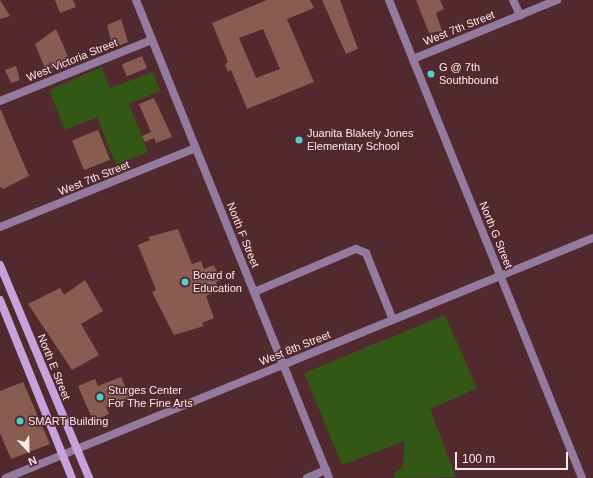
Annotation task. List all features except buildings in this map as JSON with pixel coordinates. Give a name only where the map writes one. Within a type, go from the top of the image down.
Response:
[{"type":"main road","name":"North E Street","points":[[0,265],[89,478]]},
{"type":"main road","points":[[0,300],[72,478]]},
{"type":"street","name":"North F Street","points":[[136,0],[329,478]]},
{"type":"street","name":"North G Street","points":[[389,0],[582,478]]},
{"type":"street","points":[[513,0],[520,15]]},
{"type":"street","name":"West 7th Street","points":[[413,59],[557,0]]},
{"type":"street","name":"West Victoria Street","points":[[0,101],[152,40]]},
{"type":"street","name":"West 7th Street","points":[[0,227],[196,148]]},
{"type":"street","name":"West 8th Street","points":[[6,478],[593,238]]},
{"type":"street","points":[[254,292],[356,249],[366,253],[393,320]]},
{"type":"street","points":[[306,478],[326,470]]},
{"type":"green space","points":[[102,67],[110,88],[153,72],[160,91],[129,104],[148,152],[116,165],[97,117],[65,130],[49,90]]},
{"type":"green space","points":[[445,315],[477,388],[430,409],[456,477],[395,478],[393,474],[402,468],[405,441],[342,465],[304,373]]},
{"type":"place","name":"G @ 7th Southbound","points":[[431,74]]},
{"type":"place","name":"Juanita Blakely Jones Elementary School","points":[[299,140]]},
{"type":"place","name":"Board of Education","points":[[185,282]]},
{"type":"place","name":"Sturges Center For The Fine Arts","points":[[100,397]]},
{"type":"place","name":"SMART Building","points":[[20,421]]}]
